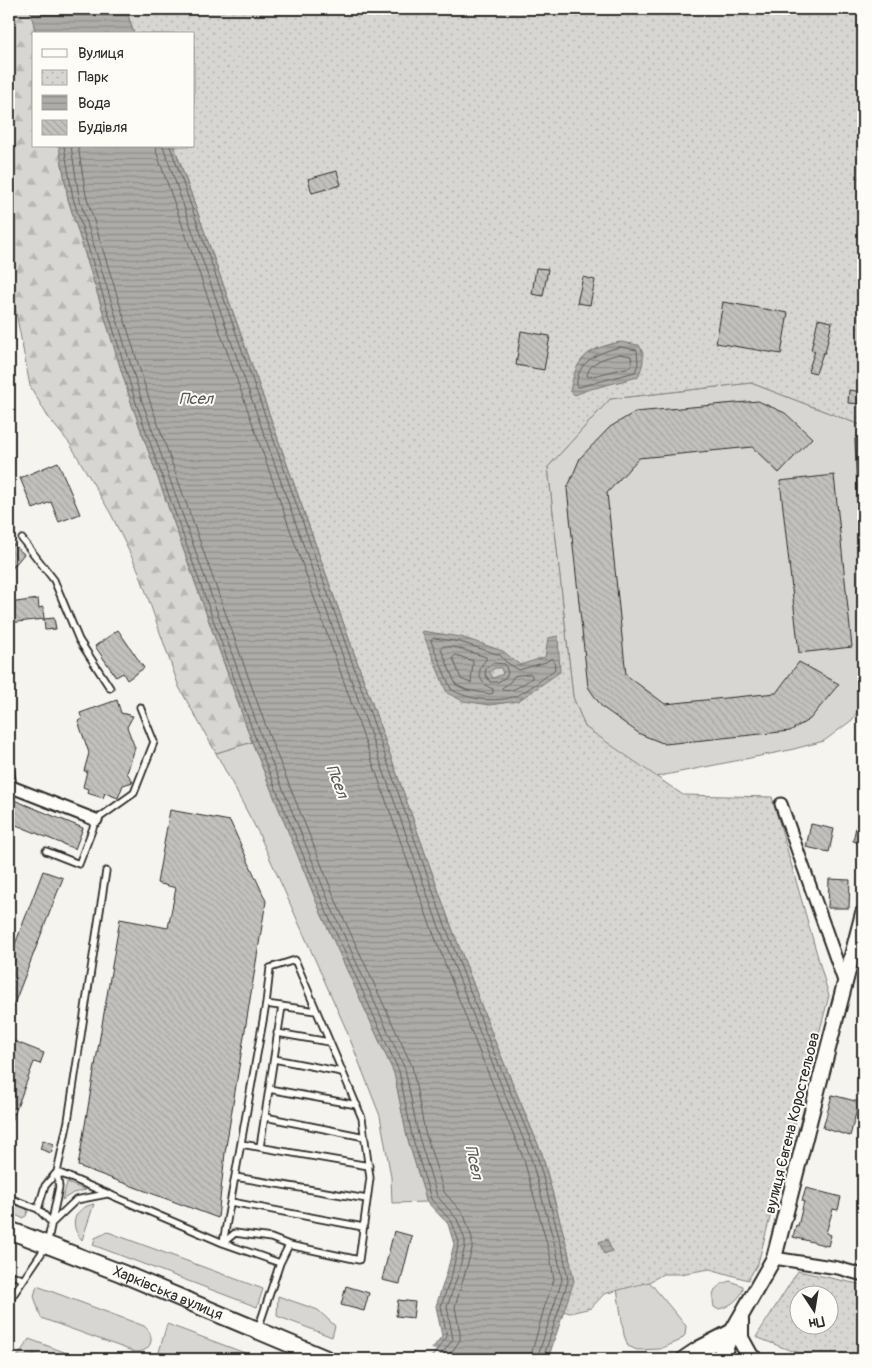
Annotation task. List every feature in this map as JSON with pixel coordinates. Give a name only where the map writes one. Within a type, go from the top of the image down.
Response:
[{"type":"main road","name":"Харківська вулиця","points":[[9,1230],[121,1273],[326,1359]]},
{"type":"main road","points":[[685,1359],[735,1326]]},
{"type":"main road","points":[[703,1359],[735,1326]]},
{"type":"main road","points":[[720,1359],[735,1326]]},
{"type":"main road","points":[[735,1326],[751,1358],[754,1359]]},
{"type":"street","points":[[11,787],[96,820]]},
{"type":"street","points":[[782,804],[845,984]]},
{"type":"street","name":"вулиця Євгена Коростельова","points":[[735,1326],[774,1258],[863,913]]},
{"type":"street","points":[[774,1258],[838,1268],[863,1275]]},
{"type":"lane","points":[[863,441],[859,440],[863,542]]},
{"type":"lane","points":[[22,539],[54,580],[79,640],[110,688]]},
{"type":"lane","points":[[46,851],[80,864],[96,820],[134,792],[154,742],[140,707]]},
{"type":"lane","points":[[9,759],[11,787]]},
{"type":"lane","points":[[9,1301],[22,1279],[47,1245],[52,1223],[59,1187],[57,1172],[68,1121],[106,871]]},
{"type":"lane","points":[[295,960],[362,1118],[370,1178],[359,1260],[289,1245],[271,1238],[235,1233],[223,1243],[266,1004],[270,968],[295,960]]},
{"type":"lane","points":[[266,1004],[316,1011]]},
{"type":"lane","points":[[260,1147],[282,1006]]},
{"type":"lane","points":[[278,1034],[329,1042]]},
{"type":"lane","points":[[274,1059],[342,1072]]},
{"type":"lane","points":[[269,1089],[357,1105]]},
{"type":"lane","points":[[265,1117],[365,1137]]},
{"type":"lane","points":[[241,1144],[369,1166]]},
{"type":"lane","points":[[57,1172],[223,1243],[280,1263]]},
{"type":"lane","points":[[38,1209],[45,1186],[57,1172]]},
{"type":"lane","points":[[235,1177],[368,1199]]},
{"type":"lane","points":[[52,1223],[76,1200],[107,1194]]},
{"type":"lane","points":[[9,1198],[38,1209],[52,1223]]},
{"type":"lane","points":[[231,1202],[363,1227]]},
{"type":"lane","points":[[257,1331],[280,1263],[289,1245]]},
{"type":"lane","points":[[9,1274],[22,1279]]},
{"type":"green space","points":[[9,9],[30,9],[36,32],[32,32],[32,148],[59,148],[68,199],[132,405],[252,742],[216,753],[179,687],[139,572],[111,514],[70,444],[48,417],[30,386],[15,307],[9,252]]},
{"type":"green space","points":[[126,9],[863,9],[863,426],[751,383],[610,399],[548,467],[573,697],[585,727],[683,795],[772,797],[829,996],[758,1263],[748,1280],[710,1269],[680,1274],[663,1274],[649,1282],[604,1294],[591,1308],[570,1313],[563,1311],[573,1281],[568,1251],[542,1154],[494,1039],[447,915],[175,148],[195,148],[195,32],[133,32]]},
{"type":"green space","points":[[751,383],[863,426],[863,703],[852,720],[824,741],[790,750],[655,777],[585,727],[573,697],[548,467],[610,399]]},
{"type":"green space","points":[[252,742],[321,913],[394,1073],[407,1137],[427,1202],[392,1203],[391,1177],[380,1116],[346,1029],[259,834],[216,753]]},
{"type":"green space","points":[[67,1183],[86,1190],[73,1193],[62,1200]]},
{"type":"green space","points":[[9,1202],[25,1208],[28,1211],[26,1216],[22,1218],[9,1212]]},
{"type":"green space","points":[[94,1204],[82,1240],[75,1229],[75,1218],[82,1209]]},
{"type":"green space","points":[[108,1232],[263,1289],[257,1307],[93,1245],[95,1238]]},
{"type":"green space","points":[[637,1267],[686,1326],[685,1335],[679,1341],[660,1349],[637,1350],[628,1346],[624,1335],[615,1275]]},
{"type":"green space","points":[[798,1271],[863,1285],[863,1359],[828,1359],[789,1350],[756,1337]]},
{"type":"green space","points":[[730,1281],[743,1286],[743,1290],[730,1305],[717,1309],[714,1307],[713,1302],[715,1290]]},
{"type":"green space","points":[[37,1286],[144,1326],[148,1330],[151,1339],[148,1347],[141,1352],[135,1352],[41,1318],[34,1296]]},
{"type":"green space","points":[[278,1296],[318,1310],[335,1326],[332,1337],[277,1316]]},
{"type":"green space","points":[[167,1324],[261,1359],[157,1359]]},
{"type":"green space","points":[[29,1339],[83,1359],[16,1359]]},
{"type":"water","points":[[30,9],[126,9],[133,32],[36,32]]},
{"type":"water","name":"Псел","points":[[59,148],[175,148],[447,915],[494,1039],[542,1154],[568,1251],[574,1281],[548,1359],[424,1359],[442,1336],[436,1306],[454,1244],[448,1224],[427,1202],[407,1137],[394,1073],[321,913],[252,742],[132,405],[68,199]]},
{"type":"water","points":[[620,342],[639,345],[643,361],[638,377],[587,390],[575,395],[570,391],[576,370],[585,356],[599,348]]},
{"type":"water","points":[[422,631],[461,637],[503,651],[520,665],[545,657],[548,638],[558,636],[560,672],[518,701],[490,705],[463,701],[447,693]],"holes":[[[495,668],[501,668],[503,674],[493,678],[490,672]]]},
{"type":"water","points":[[607,1239],[612,1251],[604,1254],[599,1242]]},
{"type":"pier","points":[[429,1348],[442,1353],[469,1359],[421,1359]]},
{"type":"building","points":[[337,171],[341,185],[312,193],[308,179]]},
{"type":"building","points":[[536,268],[548,269],[543,296],[532,294]]},
{"type":"building","points":[[583,277],[595,280],[590,305],[577,303]]},
{"type":"building","points":[[723,302],[788,313],[781,354],[716,343]]},
{"type":"building","points":[[818,319],[832,322],[825,353],[823,353],[816,373],[808,371],[815,351],[811,350]]},
{"type":"building","points":[[521,331],[550,336],[544,370],[516,365]]},
{"type":"building","points":[[849,390],[863,392],[863,404],[848,403]]},
{"type":"building","points":[[758,401],[785,413],[812,438],[779,473],[752,447],[639,458],[607,493],[626,675],[665,704],[776,693],[799,662],[839,684],[810,719],[790,731],[665,744],[640,734],[602,707],[588,687],[567,489],[580,458],[610,427],[635,412]]},
{"type":"building","points":[[58,462],[80,514],[59,522],[51,502],[33,509],[20,478]]},
{"type":"building","points":[[834,475],[852,647],[799,653],[780,481]]},
{"type":"building","points":[[9,541],[24,554],[9,572]]},
{"type":"building","points":[[38,599],[39,608],[43,607],[44,619],[9,623],[9,603]]},
{"type":"building","points":[[54,618],[56,629],[45,630],[44,619]]},
{"type":"building","points":[[118,630],[144,668],[127,680],[123,673],[116,677],[95,646]]},
{"type":"building","points":[[117,700],[121,713],[133,716],[127,727],[135,748],[127,773],[133,782],[123,785],[118,798],[105,793],[103,798],[87,793],[88,789],[83,787],[87,771],[84,771],[89,753],[78,721],[82,719],[80,713]]},
{"type":"building","points":[[9,798],[83,828],[75,849],[9,822]]},
{"type":"building","points":[[170,810],[230,821],[266,901],[225,1153],[218,1218],[78,1166],[120,919],[168,928],[176,888],[157,883]]},
{"type":"building","points":[[859,813],[863,813],[863,844],[853,841]]},
{"type":"building","points":[[811,824],[834,829],[829,852],[806,847]]},
{"type":"building","points":[[43,871],[63,878],[9,1017],[9,960]]},
{"type":"building","points":[[829,879],[850,880],[849,908],[828,908]]},
{"type":"building","points":[[9,1039],[44,1053],[40,1064],[34,1062],[10,1126]]},
{"type":"building","points":[[832,1095],[859,1102],[850,1136],[823,1128]]},
{"type":"building","points":[[43,1140],[54,1144],[51,1153],[40,1149]]},
{"type":"building","points":[[806,1188],[841,1197],[838,1210],[833,1209],[826,1233],[831,1235],[828,1246],[793,1237],[796,1225],[798,1226]]},
{"type":"building","points":[[394,1231],[412,1236],[400,1284],[382,1280]]},
{"type":"building","points":[[346,1286],[369,1293],[364,1311],[341,1305]]},
{"type":"building","points":[[398,1300],[415,1302],[413,1318],[396,1316]]}]
